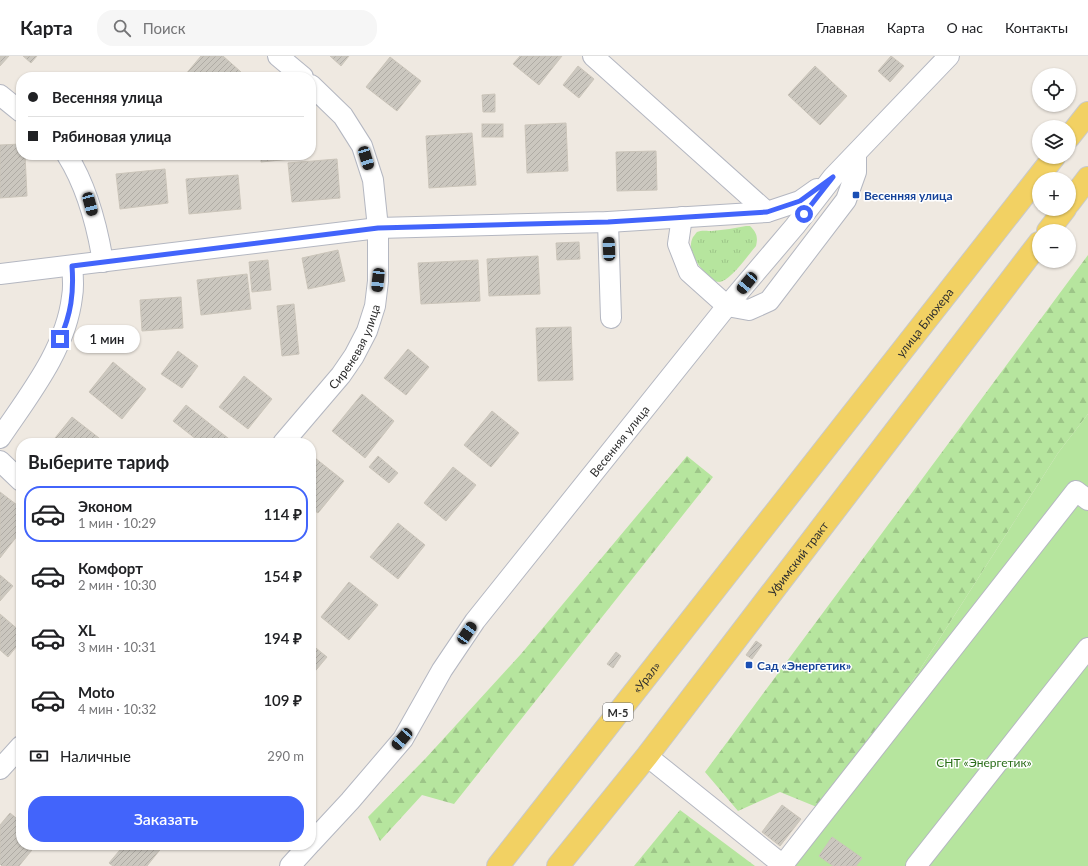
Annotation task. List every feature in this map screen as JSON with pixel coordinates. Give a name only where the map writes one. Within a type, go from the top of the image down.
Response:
[{"type":"main road","points":[[1076,128],[1088,113]]},
{"type":"main road","name":"улица Блюхера","points":[[794,487],[1048,164]]},
{"type":"main road","points":[[1076,194],[1088,178]]},
{"type":"main road","points":[[1053,224],[1060,216]]},
{"type":"main road","name":"Уфимский тракт","points":[[647,756],[1032,251]]},
{"type":"main road","name":"«Урал»","points":[[498,866],[794,487]]},
{"type":"main road","points":[[558,866],[647,756]]},
{"type":"street","points":[[278,56],[297,72]]},
{"type":"street","points":[[593,56],[767,212]]},
{"type":"street","name":"Весенняя улица","points":[[316,838],[350,801],[402,739],[442,670],[475,621],[727,306],[795,226],[833,177],[949,56]]},
{"type":"street","name":"Сиреневая улица","points":[[287,438],[354,356],[367,331],[375,306],[377,293],[378,228],[373,180],[362,146],[343,116],[316,90]]},
{"type":"street","points":[[0,95],[16,108]]},
{"type":"street","points":[[682,217],[678,244],[689,272],[727,306],[749,310],[770,301],[846,200],[856,172],[856,154]]},
{"type":"street","points":[[69,160],[90,204],[104,262]]},
{"type":"street","points":[[0,274],[378,228],[608,222],[767,212],[800,201],[833,177]]},
{"type":"street","points":[[608,222],[610,318]]},
{"type":"street","points":[[0,438],[48,365],[66,326],[72,297],[72,266]]},
{"type":"street","points":[[0,461],[16,476]]},
{"type":"street","points":[[647,756],[783,866],[1076,491],[1088,500]]},
{"type":"street","points":[[916,866],[1088,648]]},
{"type":"street","points":[[0,769],[16,751]]},
{"type":"street","name":"Весенняя улица","points":[[290,866],[305,850]]},
{"type":"green space","points":[[750,226],[756,233],[756,246],[729,277],[720,282],[711,280],[699,266],[693,255],[691,243],[693,237],[700,231],[716,231]]},
{"type":"green space","points":[[1088,255],[1088,414],[1058,453],[829,812],[780,792],[738,811],[705,772]]},
{"type":"green space","name":"СНТ «Энергетик»","points":[[1088,414],[1088,866],[785,866],[829,812],[1058,453]]},
{"type":"green space","points":[[687,456],[713,477],[454,804],[422,795],[380,841],[368,817],[425,759],[521,654]]},
{"type":"green space","points":[[680,810],[755,866],[634,866]]},
{"type":"building","points":[[0,56],[9,56],[0,66]]},
{"type":"building","points":[[23,56],[37,56],[31,63]]},
{"type":"building","points":[[201,56],[223,56],[241,72],[188,72]]},
{"type":"building","points":[[330,56],[349,56],[341,66]]},
{"type":"building","points":[[520,56],[562,56],[539,85],[513,64]]},
{"type":"building","points":[[891,56],[904,66],[890,82],[878,71]]},
{"type":"building","points":[[390,57],[421,81],[397,111],[366,87]]},
{"type":"building","points":[[578,66],[594,79],[579,98],[563,85]]},
{"type":"building","points":[[815,66],[847,96],[820,125],[788,95]]},
{"type":"building","points":[[495,94],[495,112],[483,112],[482,95]]},
{"type":"building","points":[[566,123],[568,171],[527,173],[525,125]]},
{"type":"building","points":[[482,124],[503,124],[503,137],[482,137]]},
{"type":"building","points":[[472,133],[476,185],[429,188],[426,136]]},
{"type":"building","points":[[16,144],[16,160],[25,160],[27,196],[0,198],[0,145]]},
{"type":"building","points":[[656,151],[657,190],[617,191],[616,152]]},
{"type":"building","points":[[337,159],[340,198],[292,202],[288,163]]},
{"type":"building","points":[[261,160],[281,160],[261,162]]},
{"type":"building","points":[[165,169],[168,203],[120,209],[116,174]]},
{"type":"building","points":[[238,175],[241,209],[189,214],[186,179]]},
{"type":"building","points":[[579,242],[580,259],[557,260],[556,243]]},
{"type":"building","points":[[338,250],[345,281],[308,289],[302,258]]},
{"type":"building","points":[[538,256],[540,294],[489,296],[487,259]]},
{"type":"building","points":[[268,260],[271,290],[252,292],[249,262]]},
{"type":"building","points":[[478,260],[480,301],[421,304],[418,263]]},
{"type":"building","points":[[247,274],[251,309],[201,315],[197,280]]},
{"type":"building","points":[[181,297],[183,328],[142,331],[140,300]]},
{"type":"building","points":[[294,304],[299,354],[282,356],[277,306]]},
{"type":"building","points":[[571,327],[573,380],[538,381],[536,328]]},
{"type":"building","points":[[408,349],[429,367],[406,395],[384,378]]},
{"type":"building","points":[[178,351],[198,366],[182,388],[161,374]]},
{"type":"building","points":[[113,362],[146,389],[122,419],[89,392]]},
{"type":"building","points":[[244,376],[272,399],[248,429],[219,407]]},
{"type":"building","points":[[362,394],[394,421],[365,458],[332,431]]},
{"type":"building","points":[[186,405],[228,438],[195,438],[173,421]]},
{"type":"building","points":[[492,411],[519,433],[491,467],[464,445]]},
{"type":"building","points":[[72,417],[99,438],[55,438]]},
{"type":"building","points":[[378,456],[398,473],[389,483],[369,467]]},
{"type":"building","points":[[316,459],[344,481],[318,513],[316,512]]},
{"type":"building","points":[[453,467],[476,485],[446,521],[424,503]]},
{"type":"building","points":[[0,492],[16,504],[16,537],[0,558]]},
{"type":"building","points":[[398,523],[425,545],[398,579],[370,557]]},
{"type":"building","points":[[0,575],[13,586],[0,601]]},
{"type":"building","points":[[349,582],[378,605],[349,640],[321,617]]},
{"type":"building","points":[[0,614],[16,628],[16,647],[8,657],[0,650]]},
{"type":"building","points":[[756,641],[762,645],[752,659],[746,655]]},
{"type":"building","points":[[316,648],[327,657],[316,670]]},
{"type":"building","points":[[616,652],[621,656],[613,668],[607,664]]},
{"type":"building","points":[[782,805],[801,819],[780,846],[762,832]]},
{"type":"building","points":[[10,813],[16,818],[16,850],[32,850],[19,866],[2,866],[0,864],[0,825]]},
{"type":"building","points":[[832,837],[862,858],[856,866],[833,866],[819,856]]},
{"type":"building","points":[[120,850],[160,850],[147,866],[113,866],[109,863]]},
{"type":"place","name":"Весенняя улица","points":[[856,195]]},
{"type":"place","name":"Сад «Энергетик»","points":[[749,665]]},
{"type":"route","points":[[60,339],[66,326],[72,297],[72,266],[378,228],[608,222],[767,212],[800,201],[833,177],[804,214]]}]
